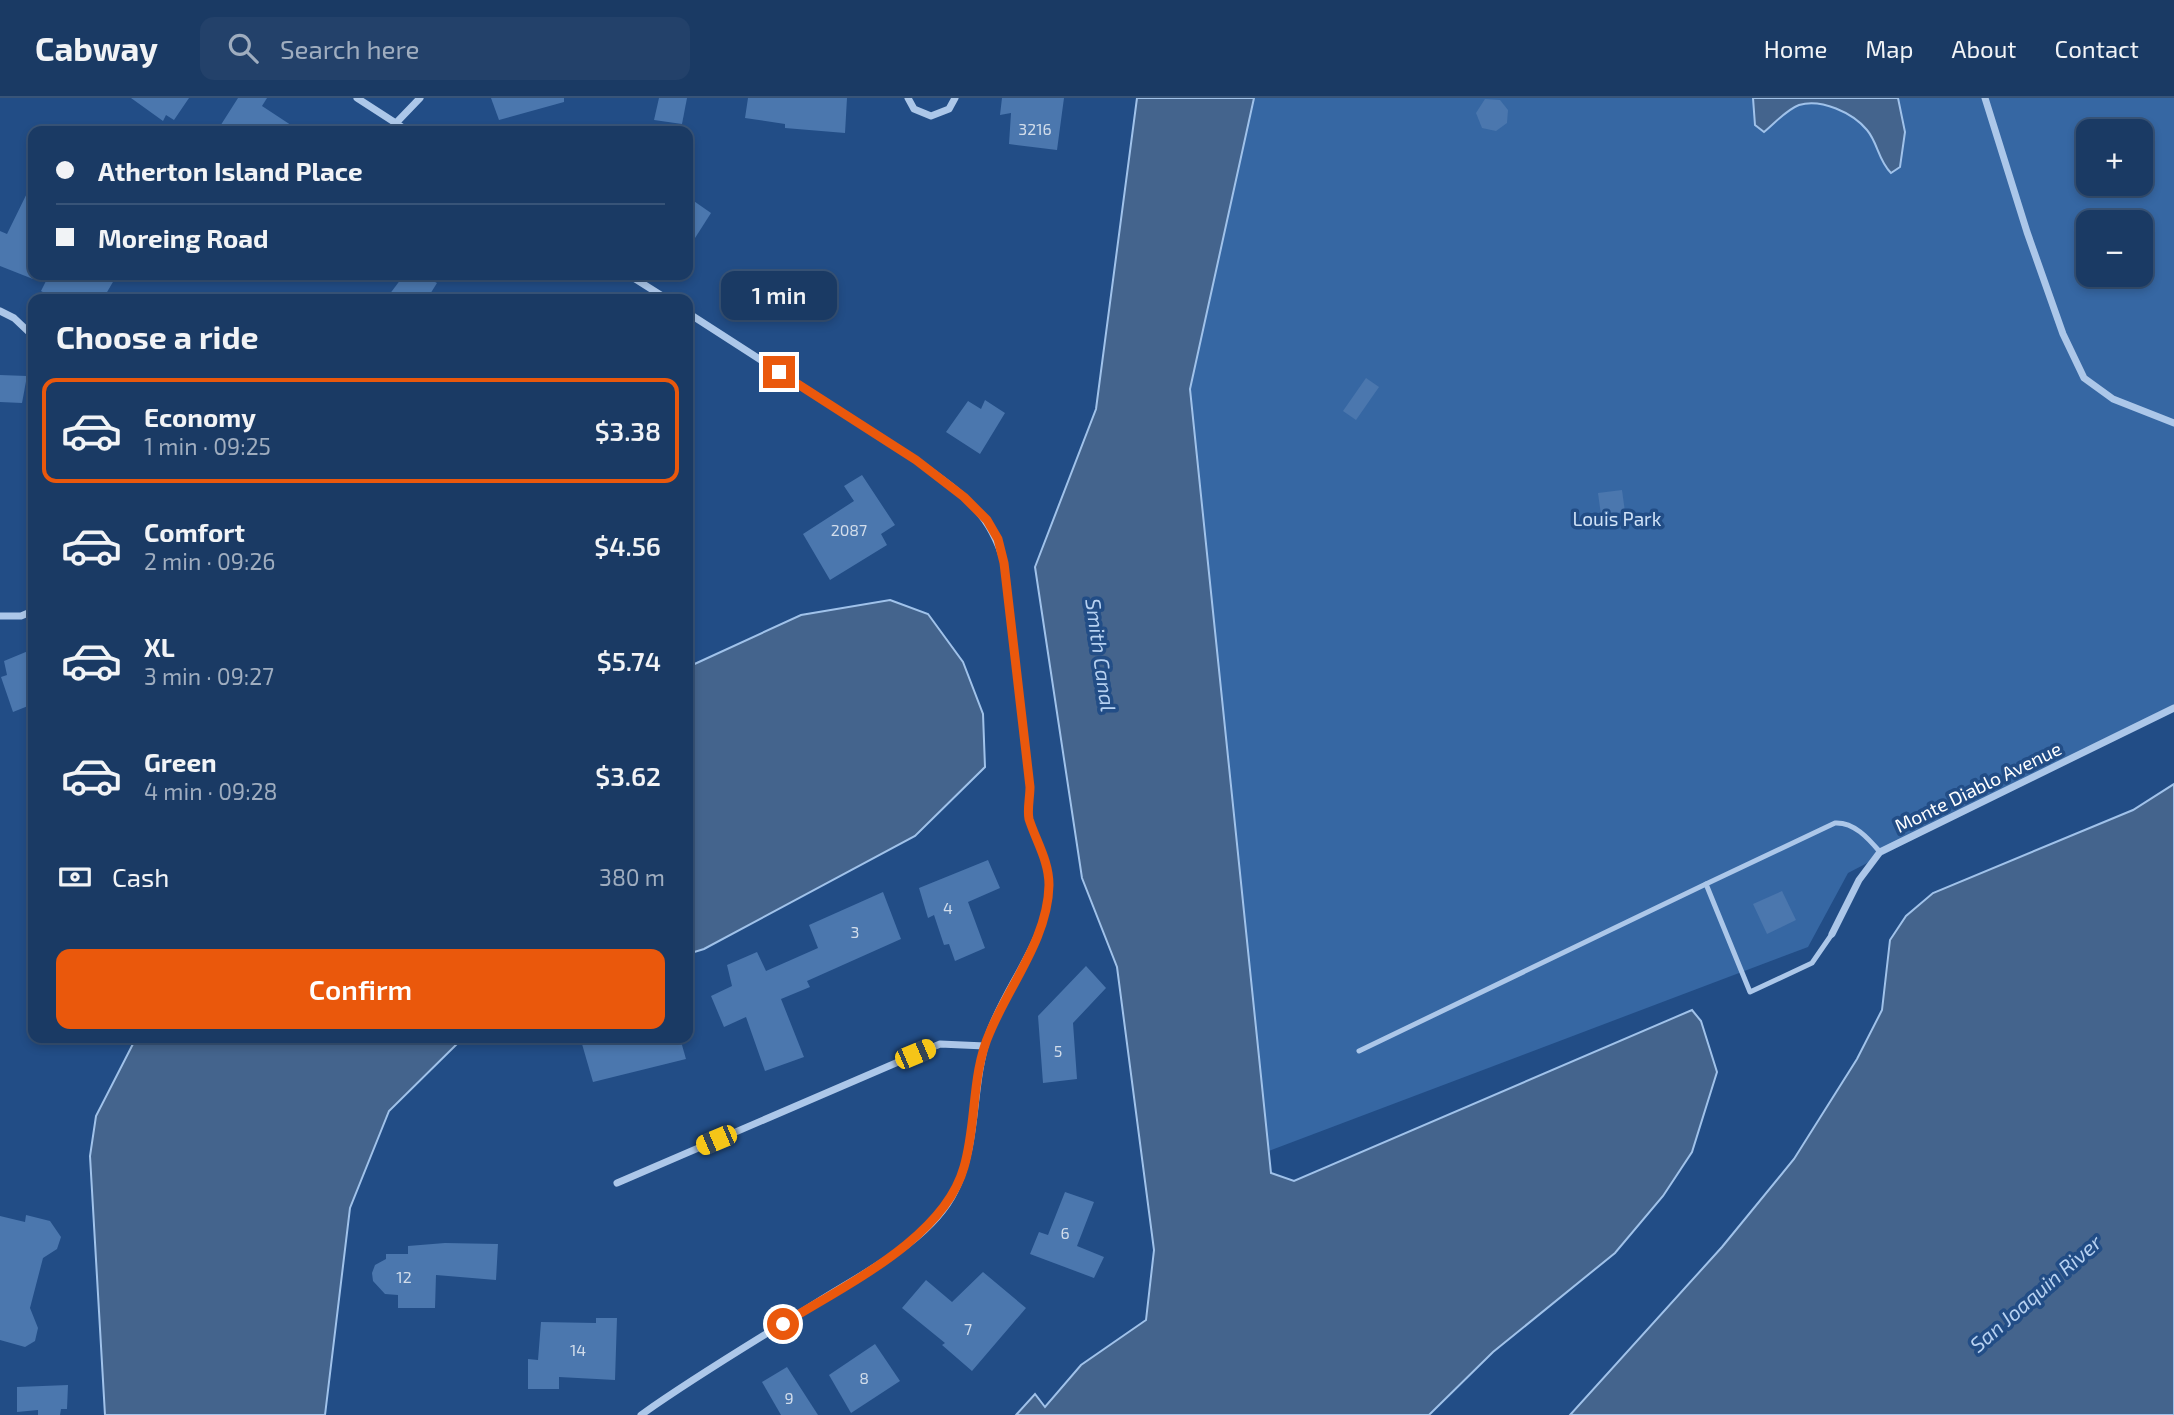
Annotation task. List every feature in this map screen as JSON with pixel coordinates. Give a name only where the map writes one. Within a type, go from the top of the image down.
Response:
[{"type":"street","points":[[357,98],[399,126]]},
{"type":"street","points":[[396,124],[420,98]]},
{"type":"street","points":[[908,98],[914,109],[931,117],[949,109],[955,98]]},
{"type":"street","points":[[1985,98],[2027,232],[2063,334],[2084,378],[2113,399],[2174,423]]},
{"type":"street","points":[[637,280],[659,294]]},
{"type":"street","points":[[0,311],[14,318],[28,331]]},
{"type":"street","points":[[641,1415],[895,1253],[934,1220],[955,1191],[964,1168],[985,1046],[1045,919],[1049,884],[1045,860],[1028,816],[1030,787],[1004,563],[998,539],[987,520],[948,483],[693,316]]},
{"type":"street","points":[[0,617],[28,613]]},
{"type":"street","name":"Monte Diablo Avenue","points":[[1832,934],[1859,880],[1880,852],[2174,708]]},
{"type":"street","points":[[617,1183],[940,1044],[985,1046]]},
{"type":"lane","points":[[1359,1051],[1822,827],[1835,823],[1851,826],[1868,838],[1880,852]]},
{"type":"lane","points":[[1706,884],[1750,992],[1812,963],[1832,934]]},
{"type":"green space","name":"Louis Park","points":[[1252,98],[2174,98],[2174,704],[1848,873],[1808,947],[1250,1158],[1182,403]]},
{"type":"water","name":"Smith Canal","points":[[1137,98],[1254,98],[1190,389],[1271,1173],[1294,1181],[1692,1010],[1701,1021],[1717,1072],[1692,1152],[1663,1196],[1615,1253],[1493,1352],[1429,1415],[1016,1415],[1035,1394],[1045,1407],[1081,1365],[1146,1320],[1154,1250],[1117,967],[1082,878],[1035,567],[1096,409]]},
{"type":"water","points":[[1753,98],[1898,98],[1905,132],[1900,167],[1891,173],[1883,163],[1867,130],[1854,118],[1836,108],[1808,103],[1799,105],[1785,113],[1764,132],[1755,125]]},
{"type":"water","points":[[890,600],[928,614],[963,662],[983,714],[985,767],[915,836],[693,952],[693,665],[801,615]]},
{"type":"water","name":"San Joaquin River","points":[[2174,784],[2174,1415],[1570,1415],[1722,1247],[1794,1159],[1857,1059],[1882,1010],[1890,940],[1906,916],[1933,893],[2133,810]]},
{"type":"water","points":[[133,1043],[458,1043],[389,1111],[350,1208],[325,1415],[105,1415],[90,1156],[96,1116]]},
{"type":"building","points":[[131,98],[189,98],[174,120],[166,115],[163,121]]},
{"type":"building","points":[[238,98],[267,98],[262,106],[292,126],[220,126]]},
{"type":"building","points":[[491,98],[564,98],[564,102],[499,120]]},
{"type":"building","points":[[659,98],[687,98],[682,124],[654,120]]},
{"type":"building","points":[[748,98],[847,98],[845,133],[785,128],[785,124],[745,118]]},
{"type":"building","points":[[1002,98],[1064,98],[1057,150],[1009,144],[1011,113],[1000,115]]},
{"type":"building","points":[[1485,99],[1500,100],[1508,110],[1507,123],[1496,131],[1482,128],[1476,113]]},
{"type":"building","points":[[28,191],[28,277],[0,266],[0,231],[7,234]]},
{"type":"building","points":[[693,200],[711,213],[693,241]]},
{"type":"building","points":[[46,280],[114,280],[106,294],[46,294],[41,291]]},
{"type":"building","points":[[400,280],[431,280],[437,283],[430,294],[390,294]]},
{"type":"building","points":[[0,375],[27,376],[22,403],[0,402]]},
{"type":"building","points":[[1366,378],[1379,387],[1356,420],[1343,411]]},
{"type":"building","points":[[985,400],[1005,413],[980,454],[946,432],[968,401],[981,409]]},
{"type":"building","points":[[862,475],[895,525],[881,534],[887,545],[830,580],[803,534],[854,501],[844,486]]},
{"type":"building","points":[[1622,490],[1625,512],[1601,515],[1598,493]]},
{"type":"building","points":[[28,651],[28,706],[13,712],[1,677],[7,675],[4,661]]},
{"type":"building","points":[[988,860],[1000,888],[968,902],[985,948],[955,961],[949,944],[944,945],[934,915],[928,918],[919,888]]},
{"type":"building","points":[[1782,891],[1796,920],[1767,934],[1753,904]]},
{"type":"building","points":[[883,892],[901,939],[807,981],[810,987],[781,999],[804,1057],[765,1071],[746,1017],[724,1027],[711,996],[732,986],[727,965],[757,952],[766,971],[818,948],[809,925]]},
{"type":"building","points":[[1086,966],[1106,988],[1073,1023],[1077,1079],[1043,1083],[1038,1016]]},
{"type":"building","points":[[681,1043],[686,1059],[593,1082],[582,1044]]},
{"type":"building","points":[[1065,1192],[1094,1202],[1077,1246],[1104,1257],[1094,1278],[1030,1254],[1039,1232],[1048,1235]]},
{"type":"building","points":[[26,1215],[50,1221],[61,1237],[57,1249],[43,1258],[30,1308],[38,1328],[35,1341],[25,1347],[0,1340],[0,1216],[25,1222]]},
{"type":"building","points":[[445,1243],[498,1244],[496,1280],[436,1275],[435,1308],[398,1308],[398,1295],[385,1294],[373,1281],[375,1265],[386,1259],[386,1254],[408,1254],[408,1246]]},
{"type":"building","points":[[983,1272],[1026,1308],[972,1371],[942,1345],[945,1343],[902,1308],[926,1280],[952,1302]]},
{"type":"building","points":[[596,1318],[617,1318],[615,1380],[559,1377],[559,1389],[528,1389],[528,1359],[538,1360],[541,1322],[596,1323]]},
{"type":"building","points":[[875,1344],[900,1381],[851,1413],[829,1375]]},
{"type":"building","points":[[787,1367],[818,1415],[781,1415],[762,1382]]},
{"type":"building","points":[[68,1385],[67,1409],[61,1409],[60,1415],[38,1415],[38,1410],[17,1412],[17,1387]]},
{"type":"route","points":[[779,372],[948,483],[987,520],[998,539],[1004,563],[1030,787],[1028,816],[1045,860],[1049,884],[1045,919],[989,1034],[981,1060],[974,1122],[964,1168],[947,1205],[934,1220],[895,1253],[783,1324]]}]
